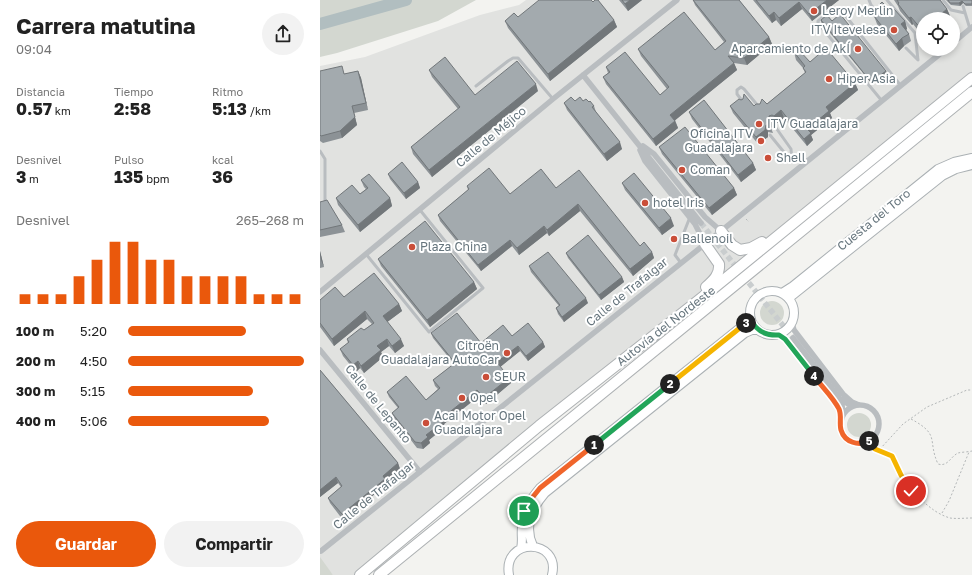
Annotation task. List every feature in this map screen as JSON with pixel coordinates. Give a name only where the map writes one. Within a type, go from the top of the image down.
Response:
[{"type":"highway","name":"Autovía del Nordeste","points":[[359,575],[372,566],[539,426],[699,300],[972,78]]},
{"type":"highway","points":[[722,231],[732,245],[740,250],[757,245],[919,114],[964,84]]},
{"type":"highway","name":"Autovía del Nordeste","points":[[379,575],[972,92]]},
{"type":"highway","points":[[669,323],[710,283],[719,272],[719,264],[717,260],[704,244]]},
{"type":"street","name":"Calle de Méjico","points":[[320,292],[323,287],[366,254],[553,99],[677,0]]},
{"type":"street","points":[[960,37],[971,28]]},
{"type":"street","name":"Calle de Trafalgar","points":[[321,551],[722,231],[937,56]]},
{"type":"street","points":[[583,75],[701,223]]},
{"type":"street","points":[[636,142],[645,161],[695,224],[704,244]]},
{"type":"street","points":[[636,142],[654,154],[705,217],[722,231]]},
{"type":"street","name":"Cuesta del Toro","points":[[782,293],[793,286],[938,169],[954,162],[972,158]]},
{"type":"street","points":[[790,298],[942,176],[956,169],[972,165]]},
{"type":"street","points":[[775,291],[790,298],[794,306],[795,315],[792,324],[787,330],[779,335],[771,336],[757,330],[750,318],[750,311],[755,298],[761,293],[775,291]]},
{"type":"street","points":[[521,548],[523,542],[521,528],[524,511],[540,488],[734,333],[750,318]]},
{"type":"street","points":[[792,324],[794,330],[843,394],[856,405]]},
{"type":"street","points":[[533,546],[530,541],[529,528],[531,514],[545,494],[745,333],[752,330],[757,330]]},
{"type":"street","points":[[779,335],[785,339],[836,403],[842,415]]},
{"type":"street","points":[[793,338],[839,398],[842,405],[841,430],[848,440],[859,444],[870,440],[875,436],[878,430],[878,418],[871,408],[848,404],[839,398]]},
{"type":"street","name":"Calle de Lepanto","points":[[320,350],[420,472]]},
{"type":"street","points":[[842,415],[856,405]]},
{"type":"street","points":[[509,575],[508,569],[510,560],[517,550],[533,546],[541,548],[548,554],[553,564],[552,575]]},
{"type":"lane","points":[[869,0],[871,5],[879,14]]},
{"type":"lane","points":[[887,0],[914,33],[918,60],[922,68]]},
{"type":"lane","points":[[943,0],[951,10],[965,13]]},
{"type":"lane","points":[[963,6],[971,28]]},
{"type":"lane","points":[[882,101],[818,23],[818,21],[834,8],[841,10],[900,86]]},
{"type":"lane","points":[[906,48],[918,60]]},
{"type":"lane","points":[[476,86],[508,61],[513,58],[518,58],[553,99]]},
{"type":"lane","points":[[744,104],[737,94],[737,90],[740,87],[744,89],[761,109]]},
{"type":"lane","points":[[774,125],[790,148],[792,162]]},
{"type":"lane","points":[[770,135],[798,169]]},
{"type":"lane","points":[[320,151],[325,159],[326,204]]},
{"type":"lane","points":[[366,254],[429,332],[483,288],[420,210]]},
{"type":"lane","points":[[682,263],[675,255],[690,217]]},
{"type":"path","points":[[880,450],[903,424],[927,407],[967,390],[972,390]]},
{"type":"path","points":[[911,419],[924,426],[929,431],[932,437],[938,464],[946,464],[958,453],[972,451]]},
{"type":"path","points":[[870,440],[875,449],[892,456],[911,491],[922,501],[941,514],[950,518],[972,518]]},
{"type":"path","points":[[941,514],[949,501],[969,452]]},
{"type":"shaded area","points":[[320,0],[476,0],[438,21],[320,57]]},
{"type":"shaded area","points":[[526,0],[972,0],[972,77],[357,575],[333,575],[320,560],[320,66],[365,57],[480,15],[519,5]]},
{"type":"shaded area","points":[[772,301],[781,304],[784,313],[781,322],[772,325],[763,322],[760,313],[763,304]]},
{"type":"shaded area","points":[[859,413],[868,416],[871,425],[868,434],[859,437],[850,434],[847,425],[850,416]]},
{"type":"shaded area","points":[[320,557],[333,575],[320,575]]},
{"type":"building","points":[[539,0],[591,0],[593,2],[598,0],[614,20],[548,74],[505,21],[514,13],[518,17]]},
{"type":"building","points":[[622,0],[630,0],[625,4]]},
{"type":"building","points":[[693,0],[739,0],[769,37],[744,58],[728,56],[734,63],[670,115],[675,121],[653,139],[603,77],[610,72],[606,67],[625,52],[660,95],[669,87],[638,49],[684,12],[715,50],[726,41]]},
{"type":"building","points":[[756,0],[827,0],[809,14],[799,2],[779,18],[774,12],[769,16]]},
{"type":"building","points":[[897,0],[940,0],[947,9],[943,12],[916,12],[916,23],[911,17],[909,18],[898,4],[899,3]]},
{"type":"building","points":[[948,0],[972,0],[972,4],[965,4],[962,1],[959,3],[950,3]]},
{"type":"building","name":"ITV Itevelesa","points":[[882,2],[890,10],[893,8],[905,21],[901,24],[909,34],[896,44],[874,16],[879,13],[877,10]]},
{"type":"building","points":[[840,14],[886,71],[871,82],[821,20],[827,15],[832,21]]},
{"type":"building","points":[[826,48],[855,83],[826,107],[829,111],[807,129],[811,133],[804,139],[781,110],[774,116],[769,116],[769,120],[767,122],[770,126],[766,125],[765,130],[756,137],[730,106],[739,99],[743,99],[744,94],[754,106],[756,104],[760,104],[762,99],[767,104],[806,72],[803,68],[805,66],[794,52],[798,49],[810,62]]},
{"type":"building","points":[[445,57],[475,95],[517,61],[536,84],[429,170],[411,147],[460,107],[429,70]]},
{"type":"building","points":[[342,66],[344,74],[358,71],[366,103],[352,106],[355,117],[340,131],[321,136],[320,71]]},
{"type":"building","points":[[571,97],[575,101],[580,97],[583,101],[586,99],[589,102],[590,101],[594,106],[592,107],[620,142],[604,154],[564,103]]},
{"type":"building","points":[[704,100],[753,163],[738,175],[689,112]]},
{"type":"building","points":[[685,127],[734,188],[709,208],[659,147]]},
{"type":"building","points":[[402,162],[418,182],[404,193],[388,174]]},
{"type":"building","points":[[489,168],[510,194],[541,169],[556,188],[579,170],[640,246],[644,242],[652,252],[630,269],[578,204],[547,230],[544,226],[517,248],[510,240],[478,265],[438,215],[469,189],[467,186]]},
{"type":"building","name":"hotel Iris","points":[[634,173],[671,218],[659,228],[622,183]]},
{"type":"building","points":[[369,174],[390,198],[358,225],[336,198],[352,185],[360,194],[368,188],[361,180]]},
{"type":"building","points":[[327,200],[342,225],[320,230],[320,202]]},
{"type":"building","points":[[425,221],[474,282],[427,320],[378,259]]},
{"type":"building","points":[[588,235],[622,277],[599,295],[566,253]]},
{"type":"building","points":[[548,252],[586,298],[562,317],[556,308],[560,305],[529,266]]},
{"type":"building","points":[[374,273],[399,304],[383,316],[401,339],[392,346],[387,339],[377,346],[381,350],[361,366],[358,361],[353,365],[340,349],[349,342],[347,339],[361,328],[364,330],[374,323],[365,311],[332,339],[320,323],[320,300],[335,287],[344,297]]},
{"type":"building","points":[[457,313],[481,343],[503,325],[512,336],[528,323],[543,342],[526,356],[518,346],[497,362],[509,378],[484,398],[477,390],[441,419],[443,422],[426,435],[428,437],[421,443],[415,442],[392,413],[399,407],[387,392],[406,376],[426,400],[440,388],[433,380],[455,363],[431,333]]},
{"type":"building","points":[[320,370],[398,463],[383,476],[385,479],[342,514],[328,498],[342,486],[336,477],[320,490]]},
{"type":"waterway","points":[[320,24],[406,0]]},
{"type":"tunnel","points":[[701,223],[793,338]]},
{"type":"place","name":"Leroy Merlin","points":[[814,11]]},
{"type":"place","name":"ITV Itevelesa","points":[[894,30]]},
{"type":"place","name":"Aparcamiento de AkÍ","points":[[858,49]]},
{"type":"place","name":"Hiper Asia","points":[[829,79]]},
{"type":"place","name":"ITV Guadalajara","points":[[759,124]]},
{"type":"place","name":"Oficina ITV Guadalajara","points":[[761,141]]},
{"type":"place","name":"Shell","points":[[768,158]]},
{"type":"place","name":"Coman","points":[[682,170]]},
{"type":"place","name":"hotel Iris","points":[[645,203]]},
{"type":"place","name":"Ballenoil","points":[[674,239]]},
{"type":"place","name":"Plaza China","points":[[412,247]]},
{"type":"place","name":"Citroën Guadalajara AutoCar","points":[[507,353]]},
{"type":"place","name":"SEUR","points":[[486,377]]},
{"type":"place","name":"Opel","points":[[462,398]]},
{"type":"place","name":"Acai Motor Opel Guadalajara","points":[[426,423]]},
{"type":"route","points":[[524,511],[540,488],[740,328],[750,318],[757,330],[771,336],[779,335],[785,339],[836,403],[840,412],[841,430],[848,440],[859,444],[866,443],[870,440],[875,449],[888,453],[892,456],[911,491]]}]
